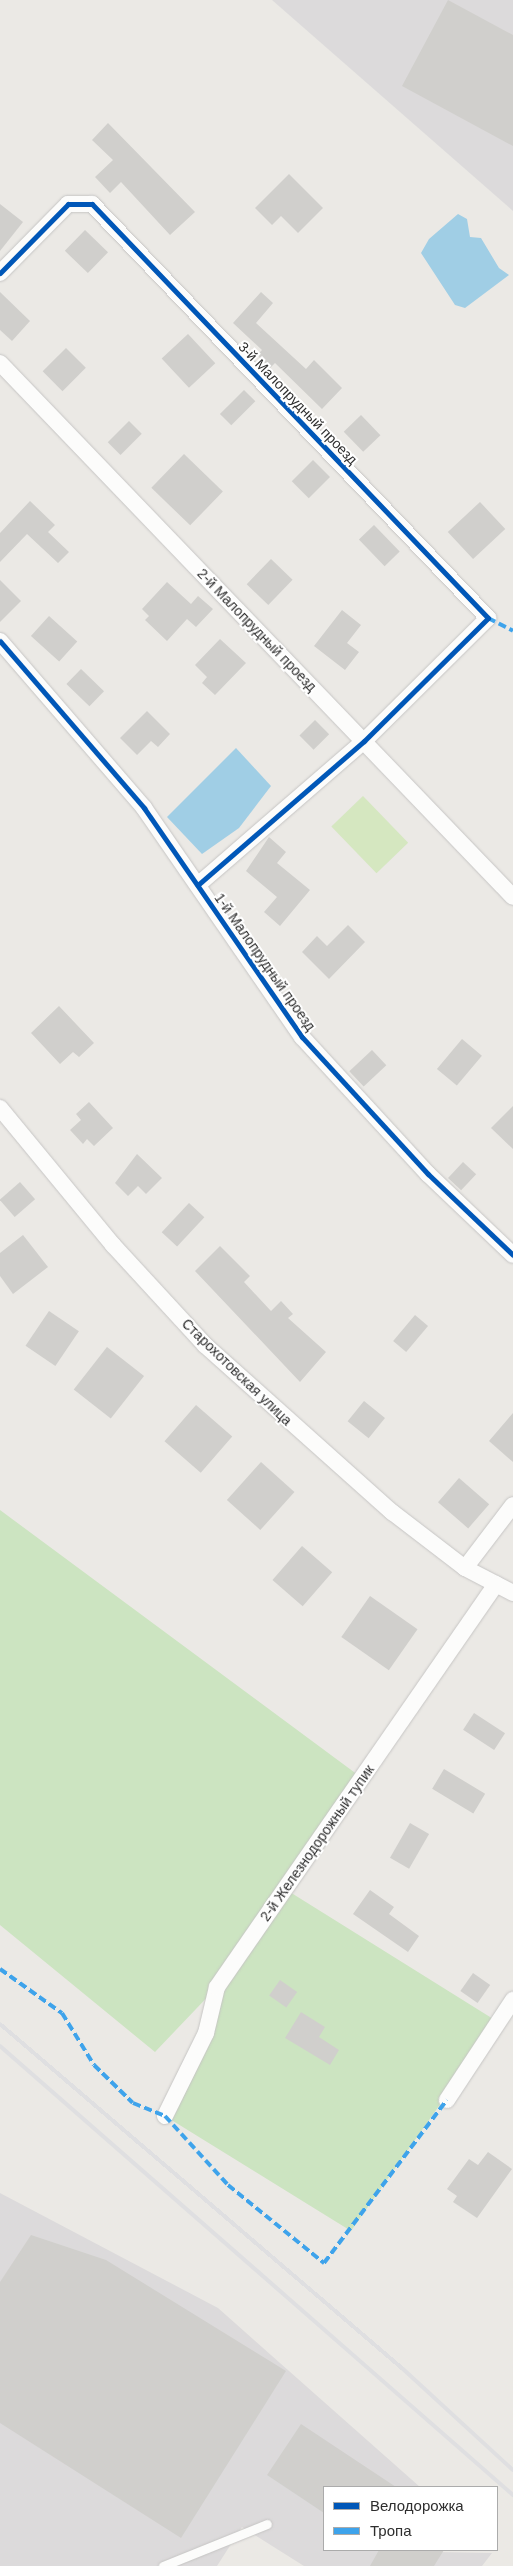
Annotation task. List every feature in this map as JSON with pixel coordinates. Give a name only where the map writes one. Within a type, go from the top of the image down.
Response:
[{"type":"street","name":"3-й Малопрудный проезд","points":[[0,273],[68,204],[92,204],[488,618],[364,741]]},
{"type":"street","name":"2-й Малопрудный проезд","points":[[0,363],[513,897]]},
{"type":"street","name":"1-й Малопрудный проезд","points":[[0,641],[144,808],[302,1037],[428,1174],[513,1255]]},
{"type":"street","points":[[198,885],[364,741]]},
{"type":"street","name":"Старохотовская улица","points":[[0,1108],[113,1245],[205,1345],[308,1442],[466,1568],[513,1593]]},
{"type":"street","points":[[466,1568],[513,1505]]},
{"type":"street","name":"2-й Железнодорожный тупик","points":[[165,2116],[206,2033],[217,1987],[496,1584]]},
{"type":"street","points":[[447,2100],[513,2000]]},
{"type":"lane","points":[[163,2566],[268,2524]]},
{"type":"shaded area","points":[[272,0],[513,0],[513,211]]},
{"type":"shaded area","points":[[0,2193],[218,2308],[419,2486],[323,2486],[323,2551],[492,2553],[482,2566],[304,2566],[242,2527],[217,2566],[0,2566]]},
{"type":"green space","points":[[363,796],[408,843],[377,873],[331,827]]},
{"type":"green space","points":[[0,1510],[362,1778],[285,1889],[498,2022],[351,2231],[165,2116],[216,1988],[155,2052],[0,1925]]},
{"type":"water","points":[[458,214],[467,219],[470,237],[481,238],[499,268],[509,275],[465,308],[455,305],[421,253],[429,239]]},
{"type":"water","points":[[236,748],[271,786],[239,828],[202,854],[167,817]]},
{"type":"building","points":[[448,0],[513,35],[513,146],[402,86]]},
{"type":"building","points":[[108,123],[195,212],[170,235],[121,182],[110,193],[95,177],[113,160],[92,140]]},
{"type":"building","points":[[289,174],[323,208],[298,233],[281,216],[272,225],[255,208]]},
{"type":"building","points":[[0,204],[23,222],[0,251]]},
{"type":"building","points":[[85,230],[108,252],[88,273],[65,251]]},
{"type":"building","points":[[0,292],[30,321],[12,341],[0,330]]},
{"type":"building","points":[[261,292],[273,303],[256,323],[306,369],[314,360],[342,388],[322,409],[275,363],[270,368],[257,355],[262,350],[233,323]]},
{"type":"building","points":[[188,334],[215,363],[189,388],[162,359]]},
{"type":"building","points":[[66,348],[86,368],[62,391],[43,371]]},
{"type":"building","points":[[244,390],[255,401],[231,425],[220,414]]},
{"type":"building","points":[[361,415],[380,435],[363,452],[344,432]]},
{"type":"building","points":[[129,421],[142,434],[121,455],[108,442]]},
{"type":"building","points":[[184,454],[223,492],[190,525],[151,488]]},
{"type":"building","points":[[313,460],[330,477],[309,498],[292,481]]},
{"type":"building","points":[[30,501],[55,525],[48,532],[69,552],[58,563],[27,534],[0,562],[0,533]]},
{"type":"building","points":[[480,502],[505,529],[473,559],[448,532]]},
{"type":"building","points":[[374,525],[400,552],[385,566],[359,540]]},
{"type":"building","points":[[271,559],[293,580],[268,605],[247,584]]},
{"type":"building","points":[[0,580],[21,601],[0,622]]},
{"type":"building","points":[[167,582],[191,604],[198,596],[213,609],[196,627],[187,619],[167,641],[145,620],[149,616],[142,609]]},
{"type":"building","points":[[342,610],[361,625],[347,643],[359,652],[345,670],[314,646]]},
{"type":"building","points":[[49,616],[77,641],[59,661],[31,636]]},
{"type":"building","points":[[220,639],[246,663],[215,695],[202,683],[207,677],[195,665]]},
{"type":"building","points":[[81,669],[104,691],[89,706],[66,684]]},
{"type":"building","points":[[147,711],[170,734],[158,747],[151,741],[137,755],[120,738]]},
{"type":"building","points":[[315,720],[329,734],[314,750],[299,736]]},
{"type":"building","points":[[269,837],[286,852],[277,863],[310,890],[280,926],[264,912],[277,897],[246,871]]},
{"type":"building","points":[[348,925],[365,942],[329,979],[302,952],[317,936],[327,946]]},
{"type":"building","points":[[59,1006],[94,1043],[79,1057],[73,1052],[60,1064],[31,1033]]},
{"type":"building","points":[[462,1039],[482,1056],[457,1086],[437,1069]]},
{"type":"building","points":[[372,1050],[386,1065],[364,1087],[349,1071]]},
{"type":"building","points":[[89,1102],[113,1128],[94,1146],[87,1139],[83,1144],[70,1130],[81,1120],[76,1114]]},
{"type":"building","points":[[513,1106],[513,1149],[491,1128]]},
{"type":"building","points":[[137,1154],[162,1178],[146,1194],[138,1186],[128,1196],[115,1183]]},
{"type":"building","points":[[463,1162],[476,1174],[461,1190],[448,1178]]},
{"type":"building","points":[[20,1182],[35,1199],[15,1217],[0,1199]]},
{"type":"building","points":[[189,1203],[204,1217],[177,1247],[162,1232]]},
{"type":"building","points":[[23,1235],[48,1267],[13,1294],[0,1276],[0,1253]]},
{"type":"building","points":[[220,1246],[250,1276],[244,1282],[271,1311],[281,1301],[293,1314],[288,1318],[326,1352],[300,1382],[195,1271]]},
{"type":"building","points":[[49,1311],[79,1331],[55,1366],[26,1346]]},
{"type":"building","points":[[415,1315],[428,1326],[406,1352],[393,1341]]},
{"type":"building","points":[[107,1347],[144,1376],[111,1418],[74,1390]]},
{"type":"building","points":[[364,1401],[385,1418],[369,1438],[348,1421]]},
{"type":"building","points":[[196,1405],[232,1436],[201,1473],[165,1441]]},
{"type":"building","points":[[513,1413],[513,1462],[489,1441]]},
{"type":"building","points":[[261,1462],[294,1492],[260,1530],[227,1500]]},
{"type":"building","points":[[459,1478],[489,1504],[468,1528],[438,1502]]},
{"type":"building","points":[[302,1546],[332,1572],[303,1606],[272,1580]]},
{"type":"building","points":[[370,1596],[418,1629],[389,1670],[341,1637]]},
{"type":"building","points":[[474,1713],[505,1733],[494,1750],[463,1730]]},
{"type":"building","points":[[444,1769],[485,1794],[473,1813],[432,1789]]},
{"type":"building","points":[[410,1823],[429,1834],[409,1869],[390,1858]]},
{"type":"building","points":[[370,1890],[394,1907],[389,1914],[419,1936],[408,1952],[353,1914]]},
{"type":"building","points":[[473,1973],[490,1985],[478,2003],[460,1991]]},
{"type":"building","points":[[280,1980],[297,1992],[286,2008],[269,1996]]},
{"type":"building","points":[[301,2012],[325,2027],[319,2037],[339,2050],[330,2065],[285,2038]]},
{"type":"building","points":[[488,2152],[512,2169],[477,2218],[453,2202],[457,2196],[447,2189],[469,2159],[478,2165]]},
{"type":"building","points":[[31,2235],[106,2260],[286,2371],[181,2538],[0,2423],[0,2282]]},
{"type":"building","points":[[301,2424],[394,2486],[323,2486],[323,2512],[267,2475]]},
{"type":"building","points":[[378,2551],[443,2551],[434,2566],[370,2566]]},
{"type":"railway","points":[[0,2024],[403,2369],[513,2470]]},
{"type":"railway","points":[[0,2046],[513,2495]]},
{"type":"marked path","points":[[488,618],[513,631]]},
{"type":"marked path","points":[[0,1969],[62,2013],[94,2065],[133,2103],[165,2116],[228,2185],[324,2263],[447,2100]]},
{"type":"cycle path","points":[[0,273],[68,204],[92,204],[488,618],[364,741],[198,885]]},
{"type":"cycle path","points":[[0,641],[144,808],[302,1037],[428,1174],[513,1255]]}]
